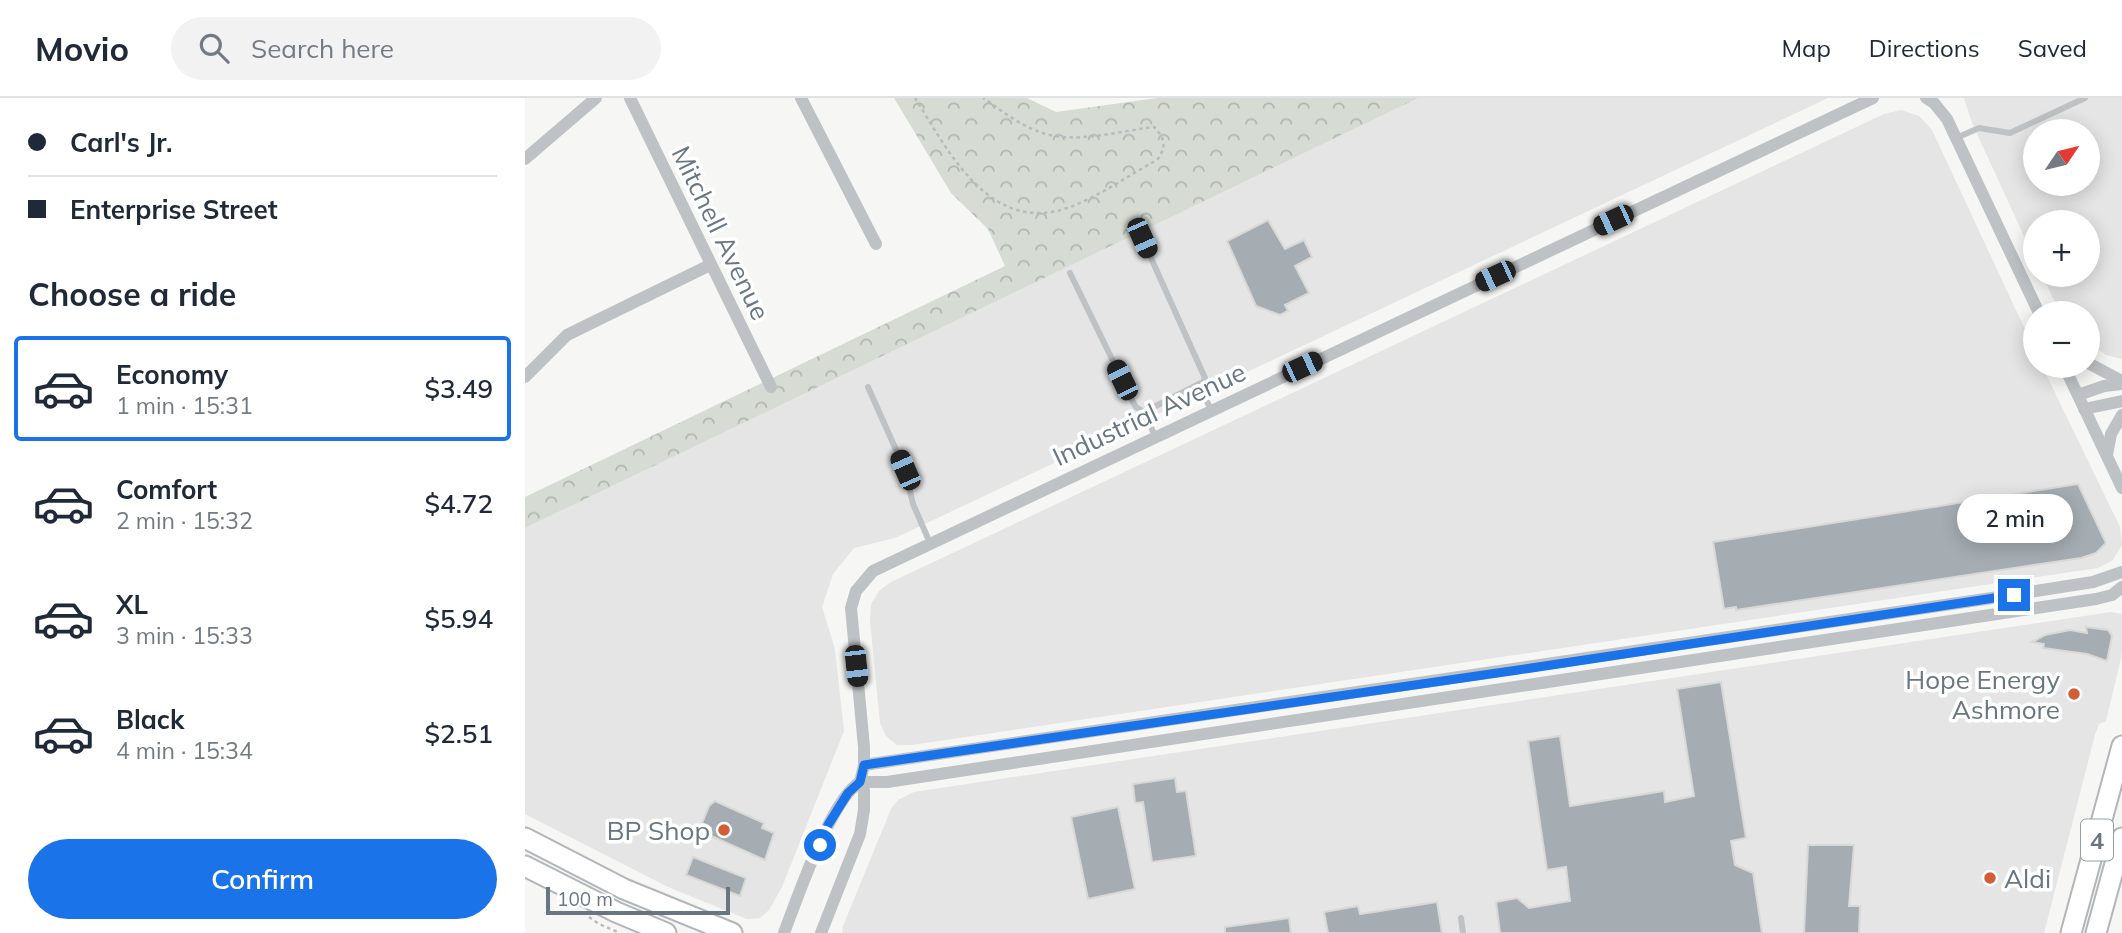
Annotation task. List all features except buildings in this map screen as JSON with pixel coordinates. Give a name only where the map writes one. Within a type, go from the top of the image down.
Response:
[{"type":"main road","name":"4","points":[[2071,933],[2122,746]]},
{"type":"main road","points":[[525,838],[624,889],[732,933]]},
{"type":"main road","name":"4","points":[[2096,933],[2122,838]]},
{"type":"main road","points":[[525,866],[616,912],[666,933]]},
{"type":"street","points":[[525,159],[596,98]]},
{"type":"street","name":"Mitchell Avenue","points":[[630,98],[771,387]]},
{"type":"street","points":[[801,98],[876,244]]},
{"type":"street","name":"Industrial Avenue","points":[[784,933],[828,825],[848,793],[860,782],[864,765],[851,615],[856,591],[873,571],[1873,98]]},
{"type":"street","points":[[1926,98],[1947,119],[2033,301]]},
{"type":"street","points":[[525,377],[567,335],[710,265]]},
{"type":"street","points":[[2100,370],[2122,383]]},
{"type":"street","points":[[2070,378],[2122,488]]},
{"type":"street","points":[[2078,395],[2122,383]]},
{"type":"street","points":[[2084,409],[2122,401]]},
{"type":"street","points":[[2107,456],[2111,434],[2122,415]]},
{"type":"street","points":[[864,765],[1965,603],[2093,582],[2122,572]]},
{"type":"street","points":[[860,782],[887,782],[2096,599],[2112,595],[2122,587]]},
{"type":"street","name":"Industrial Avenue","points":[[821,933],[860,834],[865,810],[864,791],[860,782]]},
{"type":"lane","points":[[1956,138],[1979,128],[2010,133],[2085,98]]},
{"type":"lane","points":[[1142,238],[1205,375],[1203,382],[1144,412]]},
{"type":"lane","points":[[1070,273],[1133,402],[1144,412],[1155,436]]},
{"type":"lane","points":[[1199,384],[1212,410]]},
{"type":"lane","points":[[868,387],[905,470],[913,504],[930,543]]},
{"type":"lane","points":[[1461,918],[1463,933]]},
{"type":"path","points":[[915,98],[961,170],[973,184],[1014,208],[1036,212],[1056,211],[1077,204],[1157,159],[1164,151],[1161,134],[1154,127],[1060,137],[1039,132],[983,98]]},
{"type":"shaded area","points":[[1416,98],[1828,98],[895,538],[854,548],[833,574],[822,607],[835,649],[844,731],[782,887],[769,910],[760,918],[747,919],[668,887],[525,814],[525,528]]},
{"type":"shaded area","points":[[1964,98],[2122,98],[2122,359],[2100,351],[2100,301],[2054,301],[2048,287],[2100,287],[2100,210],[2023,210],[2023,234],[1972,123]]},
{"type":"shaded area","points":[[1901,110],[1919,116],[1932,130],[2023,325],[2023,378],[2048,378],[2120,527],[2122,545],[2113,560],[2098,568],[912,745],[897,745],[886,736],[880,723],[870,621],[871,604],[879,591],[891,582],[1884,114]]},
{"type":"shaded area","points":[[2111,612],[2122,614],[2122,654],[2106,721],[2099,724],[2095,735],[2044,933],[842,933],[891,809],[898,800],[914,792]]},
{"type":"green space","points":[[894,98],[1027,98],[1056,112],[1157,98],[1418,98],[525,528],[525,497],[1005,266],[988,229],[951,193]]},
{"type":"place","name":"Hope Energy Ashmore","points":[[2074,694]]},
{"type":"place","name":"BP Shop","points":[[724,830]]},
{"type":"place","name":"Aldi","points":[[1990,878]]},
{"type":"route","points":[[820,845],[828,825],[848,793],[860,782],[864,765],[2014,595]]}]
